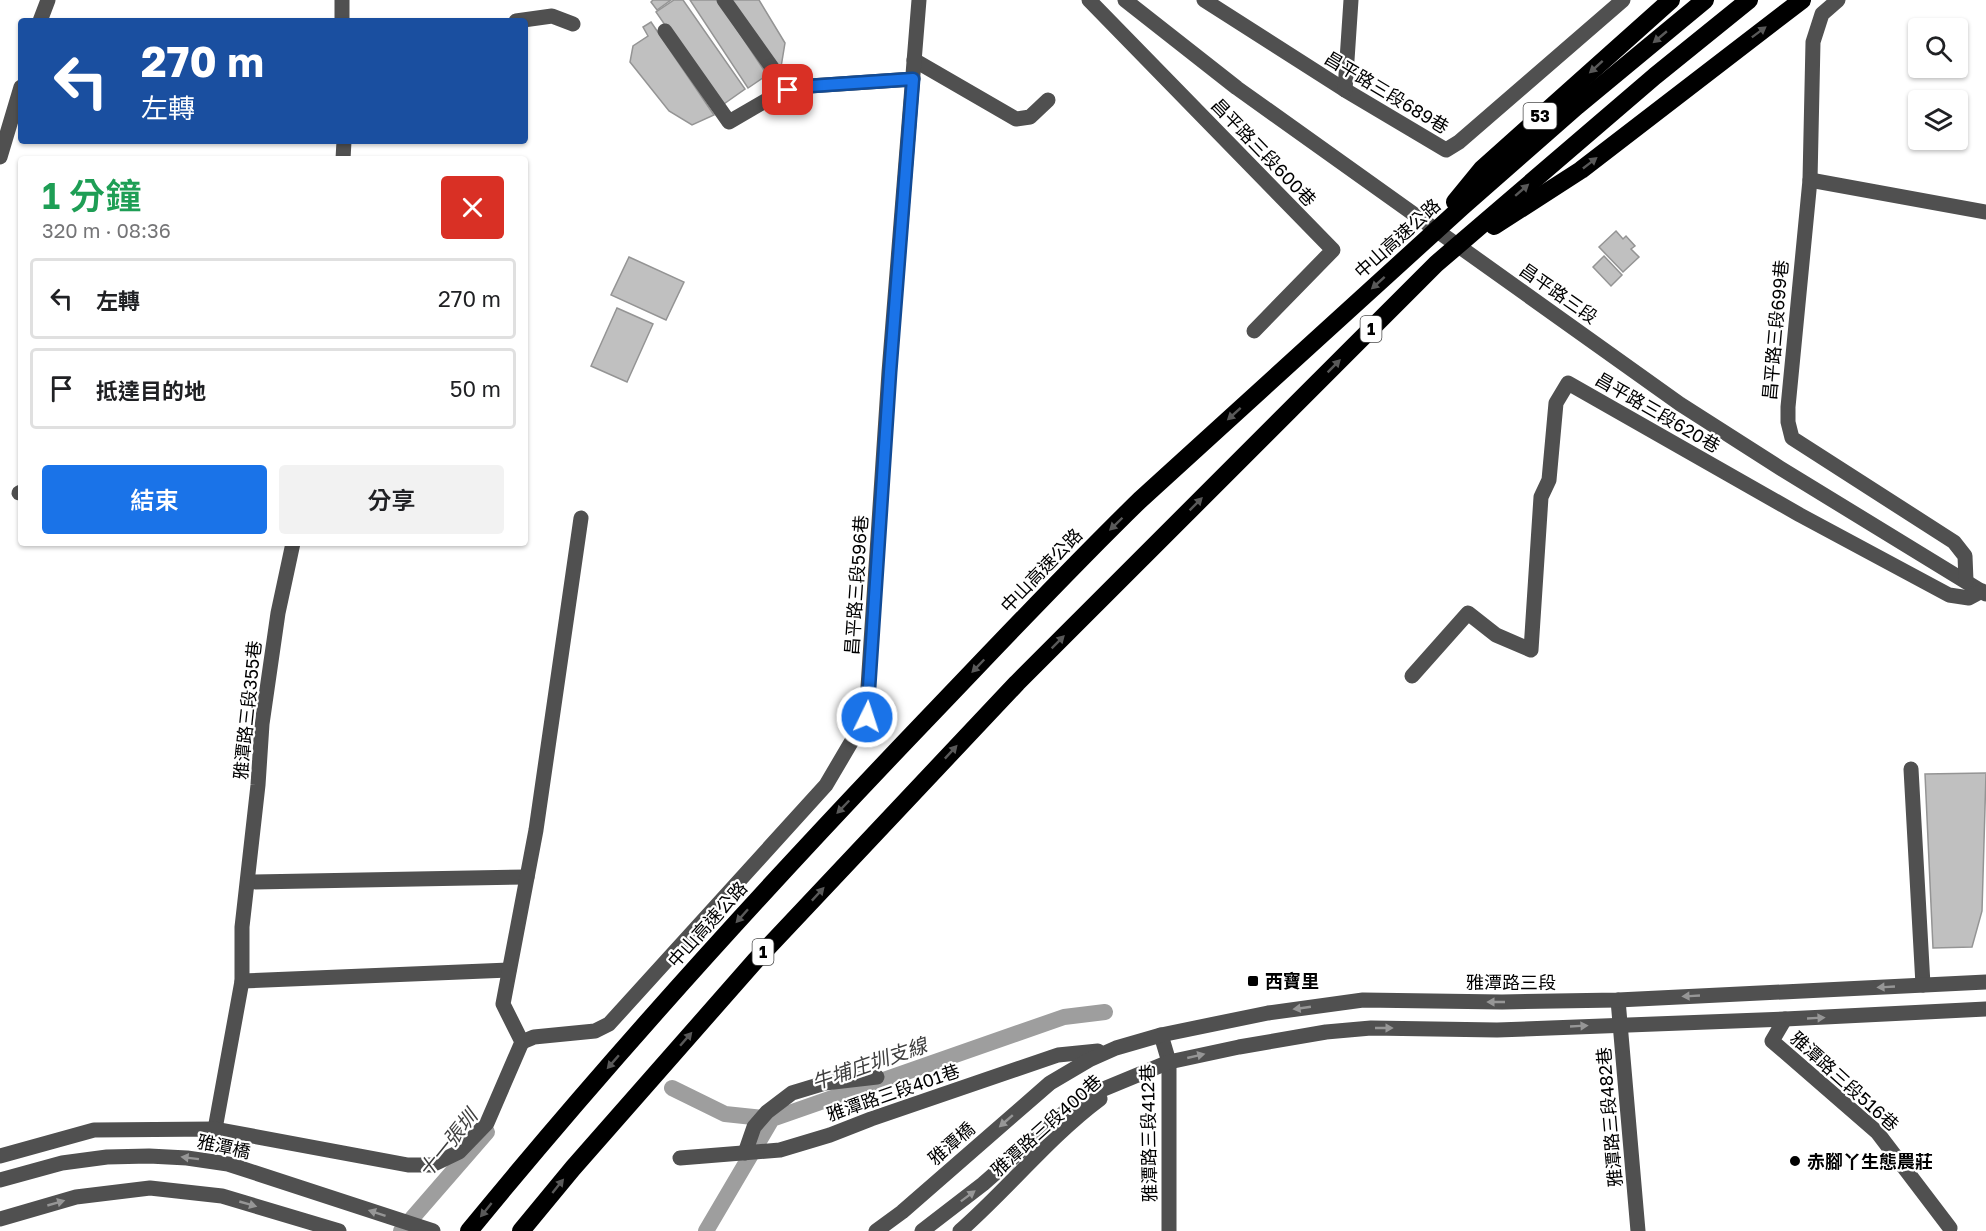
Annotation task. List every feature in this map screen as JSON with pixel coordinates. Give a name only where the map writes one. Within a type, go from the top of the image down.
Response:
[{"type":"highway","name":"53","points":[[1422,244],[1482,169],[1671,0]]},
{"type":"highway","name":"中山高速公路","points":[[469,1231],[672,993],[787,867],[1091,548],[1140,500],[1422,244],[1577,106],[1705,0]]},
{"type":"highway","name":"1","points":[[521,1231],[573,1168],[755,961],[1017,683],[1436,264],[1655,76],[1749,0]]},
{"type":"highway","points":[[1436,264],[1581,170],[1802,0]]},
{"type":"street","points":[[41,18],[48,0]]},
{"type":"street","points":[[342,0],[342,18]]},
{"type":"street","points":[[724,0],[788,90]]},
{"type":"street","name":"昌平路三段596巷","points":[[522,1042],[534,1037],[596,1031],[609,1024],[826,785],[867,717],[889,384],[919,0]]},
{"type":"street","name":"昌平路三段600巷","points":[[1089,0],[1333,250],[1254,331]]},
{"type":"street","name":"昌平路三段","points":[[1125,0],[1237,88],[1680,404],[1780,468],[1984,592]]},
{"type":"street","name":"昌平路三段689巷","points":[[1204,0],[1345,90],[1446,150],[1459,142],[1623,0]]},
{"type":"street","points":[[1345,90],[1351,0]]},
{"type":"street","name":"昌平路三段699巷","points":[[1838,0],[1822,14],[1813,42],[1810,180],[1788,422],[1792,438],[1954,542],[1965,556],[1966,581]]},
{"type":"street","points":[[528,19],[552,16],[573,24]]},
{"type":"street","points":[[665,31],[729,122],[772,97],[795,87],[913,79]]},
{"type":"street","points":[[914,60],[1016,118],[1030,117],[1048,100]]},
{"type":"street","points":[[0,158],[18,97]]},
{"type":"street","points":[[1810,180],[1986,212]]},
{"type":"street","name":"昌平路三段620巷","points":[[1412,676],[1468,613],[1496,635],[1531,650],[1541,497],[1549,480],[1556,403],[1568,383],[1800,515],[1949,595],[1969,598],[1984,592]]},
{"type":"street","points":[[0,1156],[94,1130],[215,1129],[408,1165],[432,1165],[459,1152],[487,1124],[522,1042],[503,1004],[536,830],[581,518]]},
{"type":"street","name":"雅潭路三段355巷","points":[[215,1129],[242,981],[243,927],[262,724],[278,613],[292,546]]},
{"type":"street","points":[[1911,769],[1923,985]]},
{"type":"street","points":[[248,882],[526,877]]},
{"type":"street","points":[[242,981],[509,970]]},
{"type":"street","name":"雅潭路三段","points":[[1050,1083],[1069,1070],[1116,1048],[1161,1035],[1268,1013],[1363,1000],[1502,1002],[1618,1000],[1986,982]]},
{"type":"street","name":"雅潭路三段482巷","points":[[1618,1000],[1639,1230]]},
{"type":"street","points":[[922,1231],[983,1184],[1066,1111],[1094,1093],[1169,1062],[1284,1039],[1371,1028],[1497,1030],[1986,1009]]},
{"type":"street","name":"雅潭路三段516巷","points":[[1785,1019],[1772,1041],[1877,1132],[1950,1228]]},
{"type":"street","name":"雅潭路三段412巷","points":[[1161,1035],[1169,1062],[1168,1231]]},
{"type":"street","name":"雅潭路三段401巷","points":[[680,1158],[780,1150],[830,1135],[1058,1055],[1116,1048]]},
{"type":"street","name":"雅潭路三段400巷","points":[[960,1231],[986,1209],[1053,1140],[1089,1107],[1119,1085],[1169,1062]]},
{"type":"street","points":[[747,1153],[754,1126],[767,1112],[792,1094],[825,1083],[878,1077]]},
{"type":"street","name":"雅潭橋","points":[[876,1231],[902,1212],[1050,1083]]},
{"type":"street","name":"雅潭橋","points":[[0,1180],[62,1163],[107,1157],[187,1158],[228,1164],[433,1231]]},
{"type":"street","points":[[0,1219],[76,1197],[150,1188],[222,1196],[339,1231]]},
{"type":"building","points":[[671,0],[657,10],[651,2]]},
{"type":"building","points":[[674,0],[683,0],[745,89],[721,106],[656,12]]},
{"type":"building","points":[[690,0],[718,0],[767,75],[748,88]]},
{"type":"building","points":[[728,0],[759,0],[785,43],[780,73]]},
{"type":"building","points":[[651,22],[714,115],[692,125],[669,111],[630,62],[633,46],[648,36],[643,27]]},
{"type":"building","points":[[1616,231],[1623,239],[1626,236],[1635,246],[1631,249],[1639,257],[1623,272],[1599,247]]},
{"type":"building","points":[[1604,256],[1622,275],[1611,286],[1593,267]]},
{"type":"building","points":[[629,257],[684,282],[666,320],[611,295]]},
{"type":"building","points":[[617,308],[653,324],[627,382],[591,366]]},
{"type":"building","points":[[1986,773],[1982,911],[1972,947],[1933,948],[1925,774]]},
{"type":"waterway","name":"牛埔庄圳支線","points":[[706,1231],[772,1119],[1064,1017],[1105,1012]]},
{"type":"waterway","name":"十一張圳","points":[[672,1088],[725,1114],[772,1119]]},
{"type":"waterway","name":"十一張圳","points":[[401,1231],[487,1132]]},
{"type":"place","name":"西寶里","points":[[1253,981]]},
{"type":"place","name":"赤腳丫生態農莊","points":[[1795,1161]]},
{"type":"route","points":[[788,90],[795,87],[913,79],[890,372],[867,717]]}]
